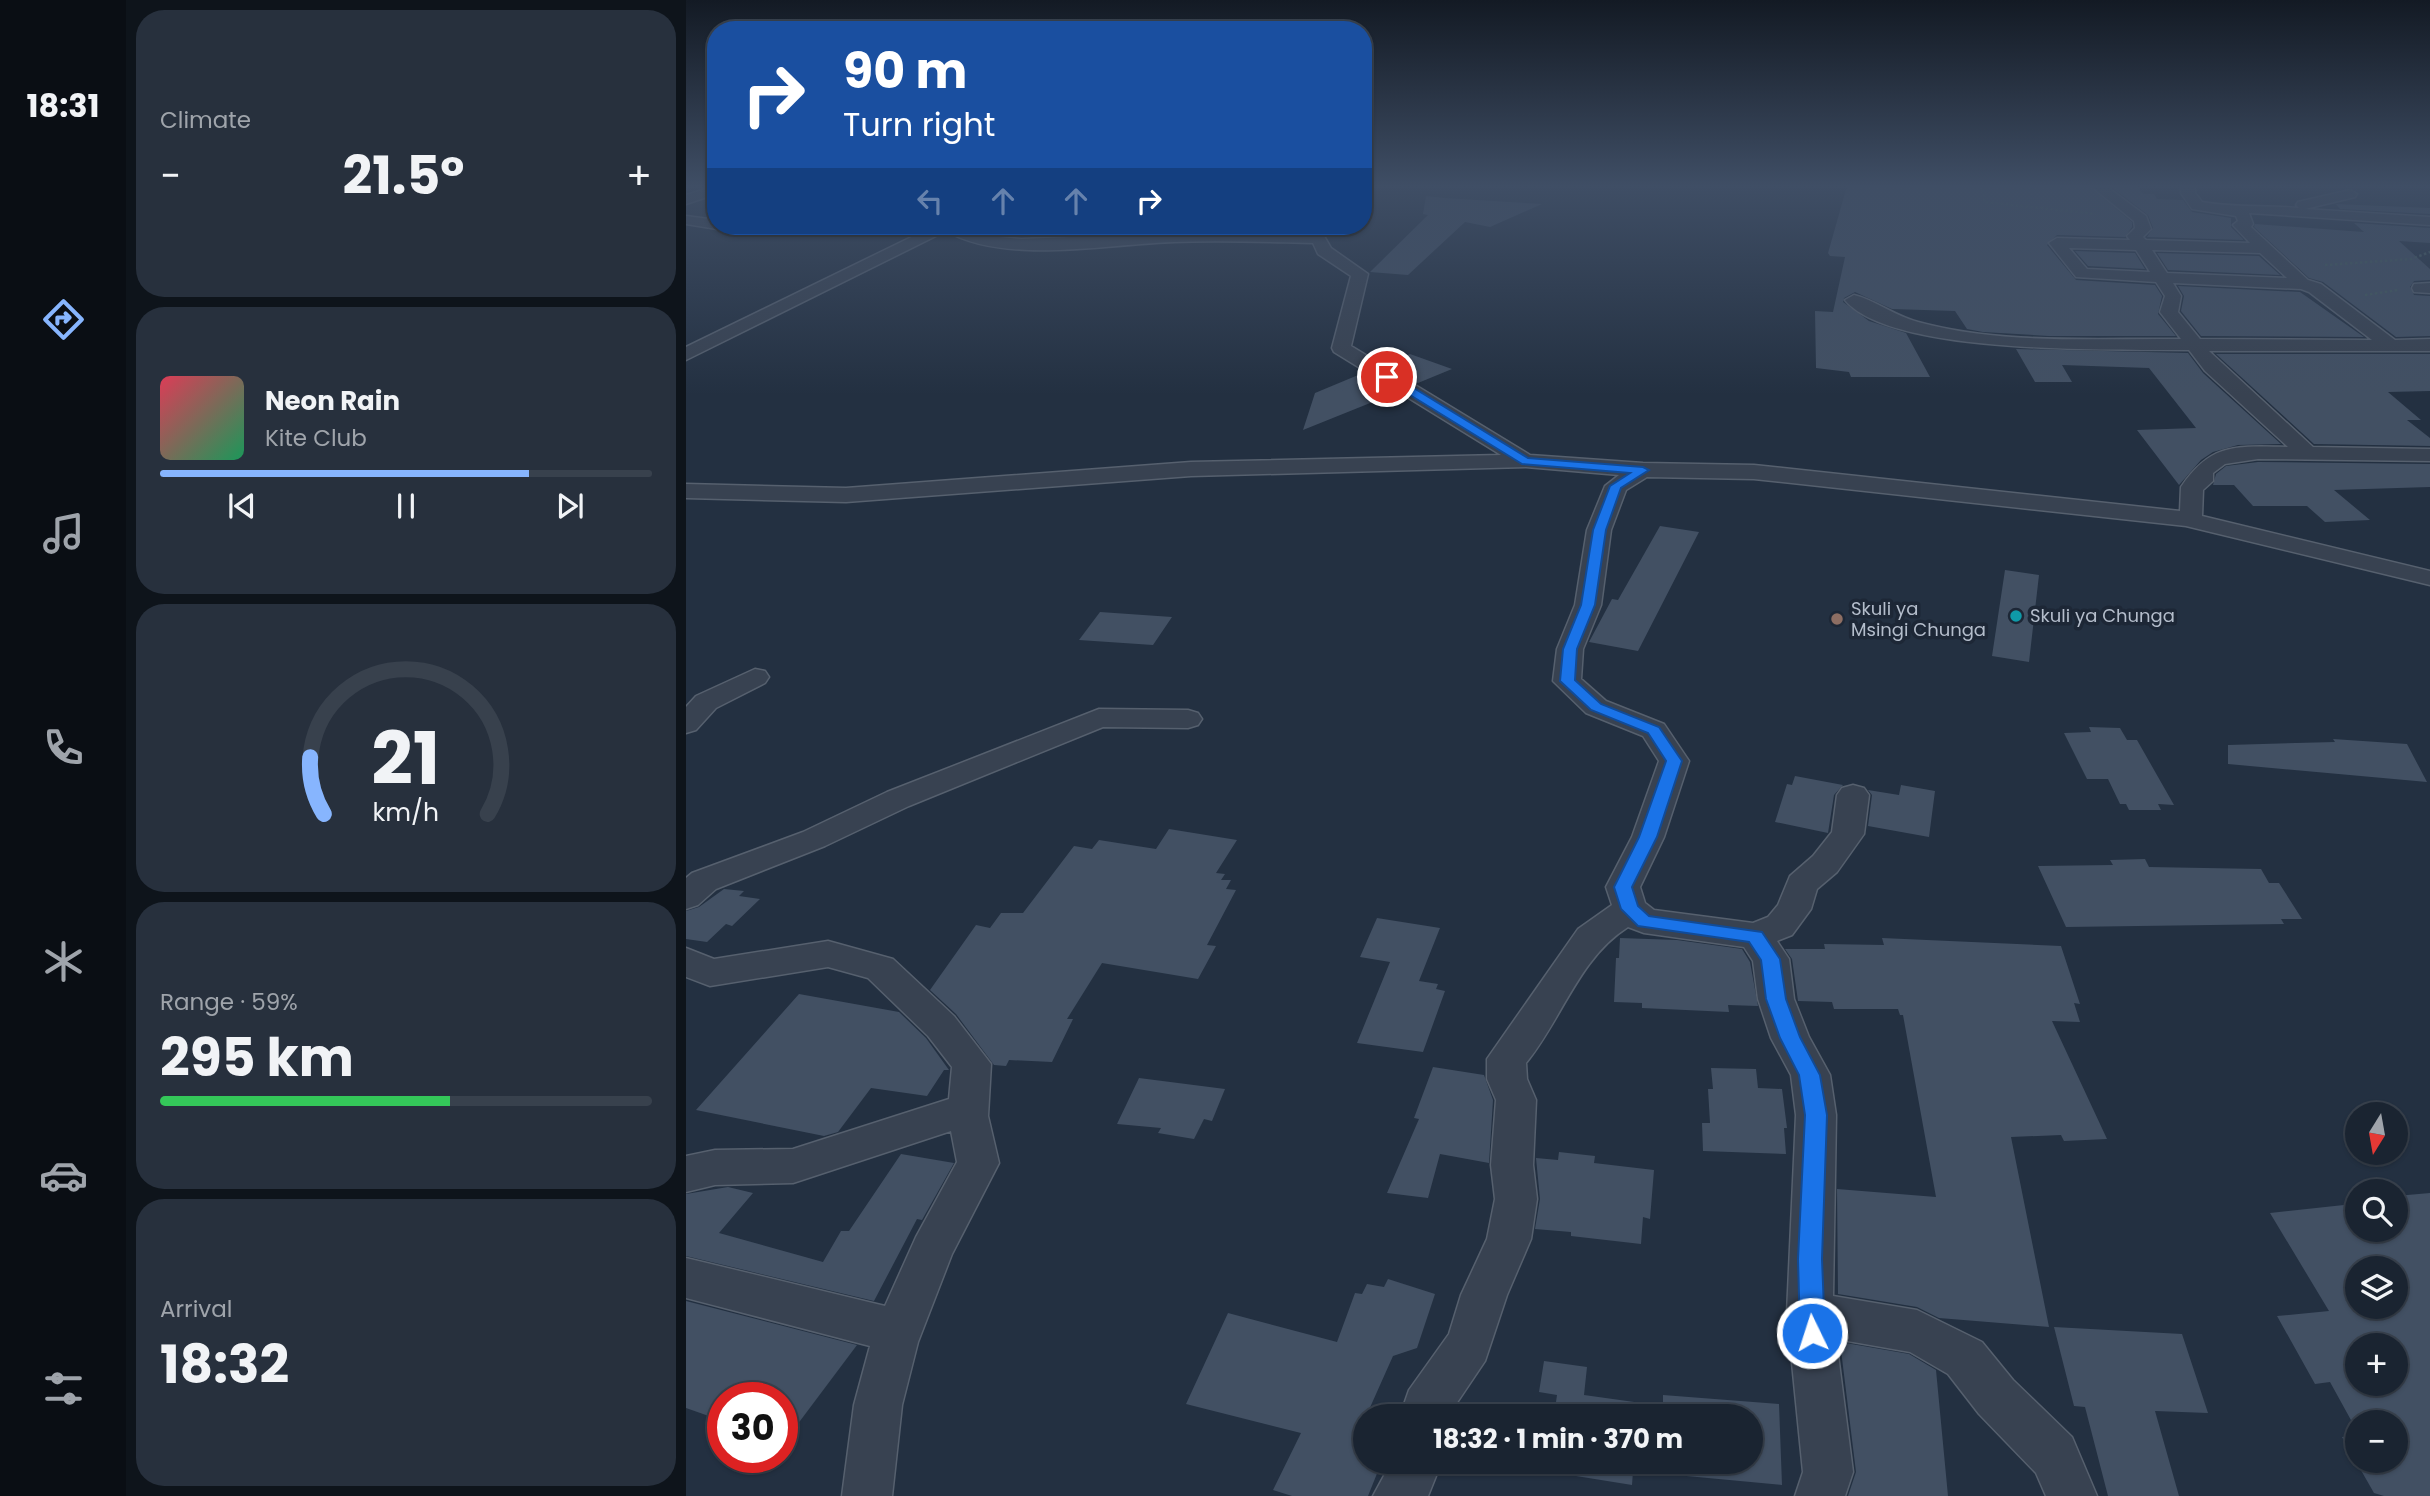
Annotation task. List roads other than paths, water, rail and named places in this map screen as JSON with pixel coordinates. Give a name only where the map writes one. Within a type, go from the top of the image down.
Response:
[{"type":"street","points":[[686,354],[886,256]]},
{"type":"street","points":[[1332,256],[1360,274],[1341,348],[1526,461]]},
{"type":"street","points":[[2067,256],[2082,274],[2302,284]]},
{"type":"street","points":[[2151,256],[2173,296],[2169,312],[2212,368],[2308,454]]},
{"type":"street","points":[[2274,256],[2302,284],[2326,297],[2390,345]]},
{"type":"street","points":[[1854,300],[1885,318],[1967,337],[2195,345],[2430,345]]},
{"type":"street","points":[[2187,519],[2192,514],[2192,487],[2202,481],[2202,471],[2212,462],[2258,453],[2430,455]]},
{"type":"street","points":[[686,491],[846,495],[1191,469],[1526,461],[1643,470],[1755,472],[2187,519],[2430,578]]},
{"type":"street","points":[[1643,470],[1616,486],[1599,530],[1588,605],[1570,649],[1567,681],[1596,707],[1654,730],[1674,761],[1648,837],[1623,887],[1630,909],[1644,921],[1755,936],[1780,926],[1794,909],[1802,884],[1825,864],[1848,834],[1853,795]]},
{"type":"street","points":[[686,724],[706,702],[755,677]]},
{"type":"street","points":[[686,897],[704,881],[814,839],[898,799],[1099,718],[1188,719]]},
{"type":"street","points":[[1429,1404],[1469,1345],[1484,1295],[1509,1239],[1516,1199],[1512,1165],[1516,1100],[1507,1079],[1506,1059],[1526,1038],[1557,985],[1592,936],[1630,909]]},
{"type":"street","points":[[1755,936],[1771,959],[1776,999],[1790,1038],[1810,1075],[1816,1115],[1810,1313],[1828,1472],[1820,1496]]},
{"type":"street","points":[[686,961],[710,973],[828,954],[880,968],[941,1026],[972,1064],[968,1110],[978,1163],[958,1198],[897,1331],[878,1406],[867,1496]]},
{"type":"street","points":[[686,1174],[730,1165],[790,1167],[860,1148],[938,1117],[968,1110]]},
{"type":"street","points":[[686,1278],[897,1331]]},
{"type":"street","points":[[1810,1313],[1917,1332],[1965,1358],[1996,1397],[2054,1455],[2072,1496]]},
{"type":"street","points":[[1398,1496],[1414,1474]]},
{"type":"place","name":"Skuli ya Chunga","points":[[2016,616]]},
{"type":"place","name":"Skuli ya Msingi Chunga","points":[[1837,619]]}]
